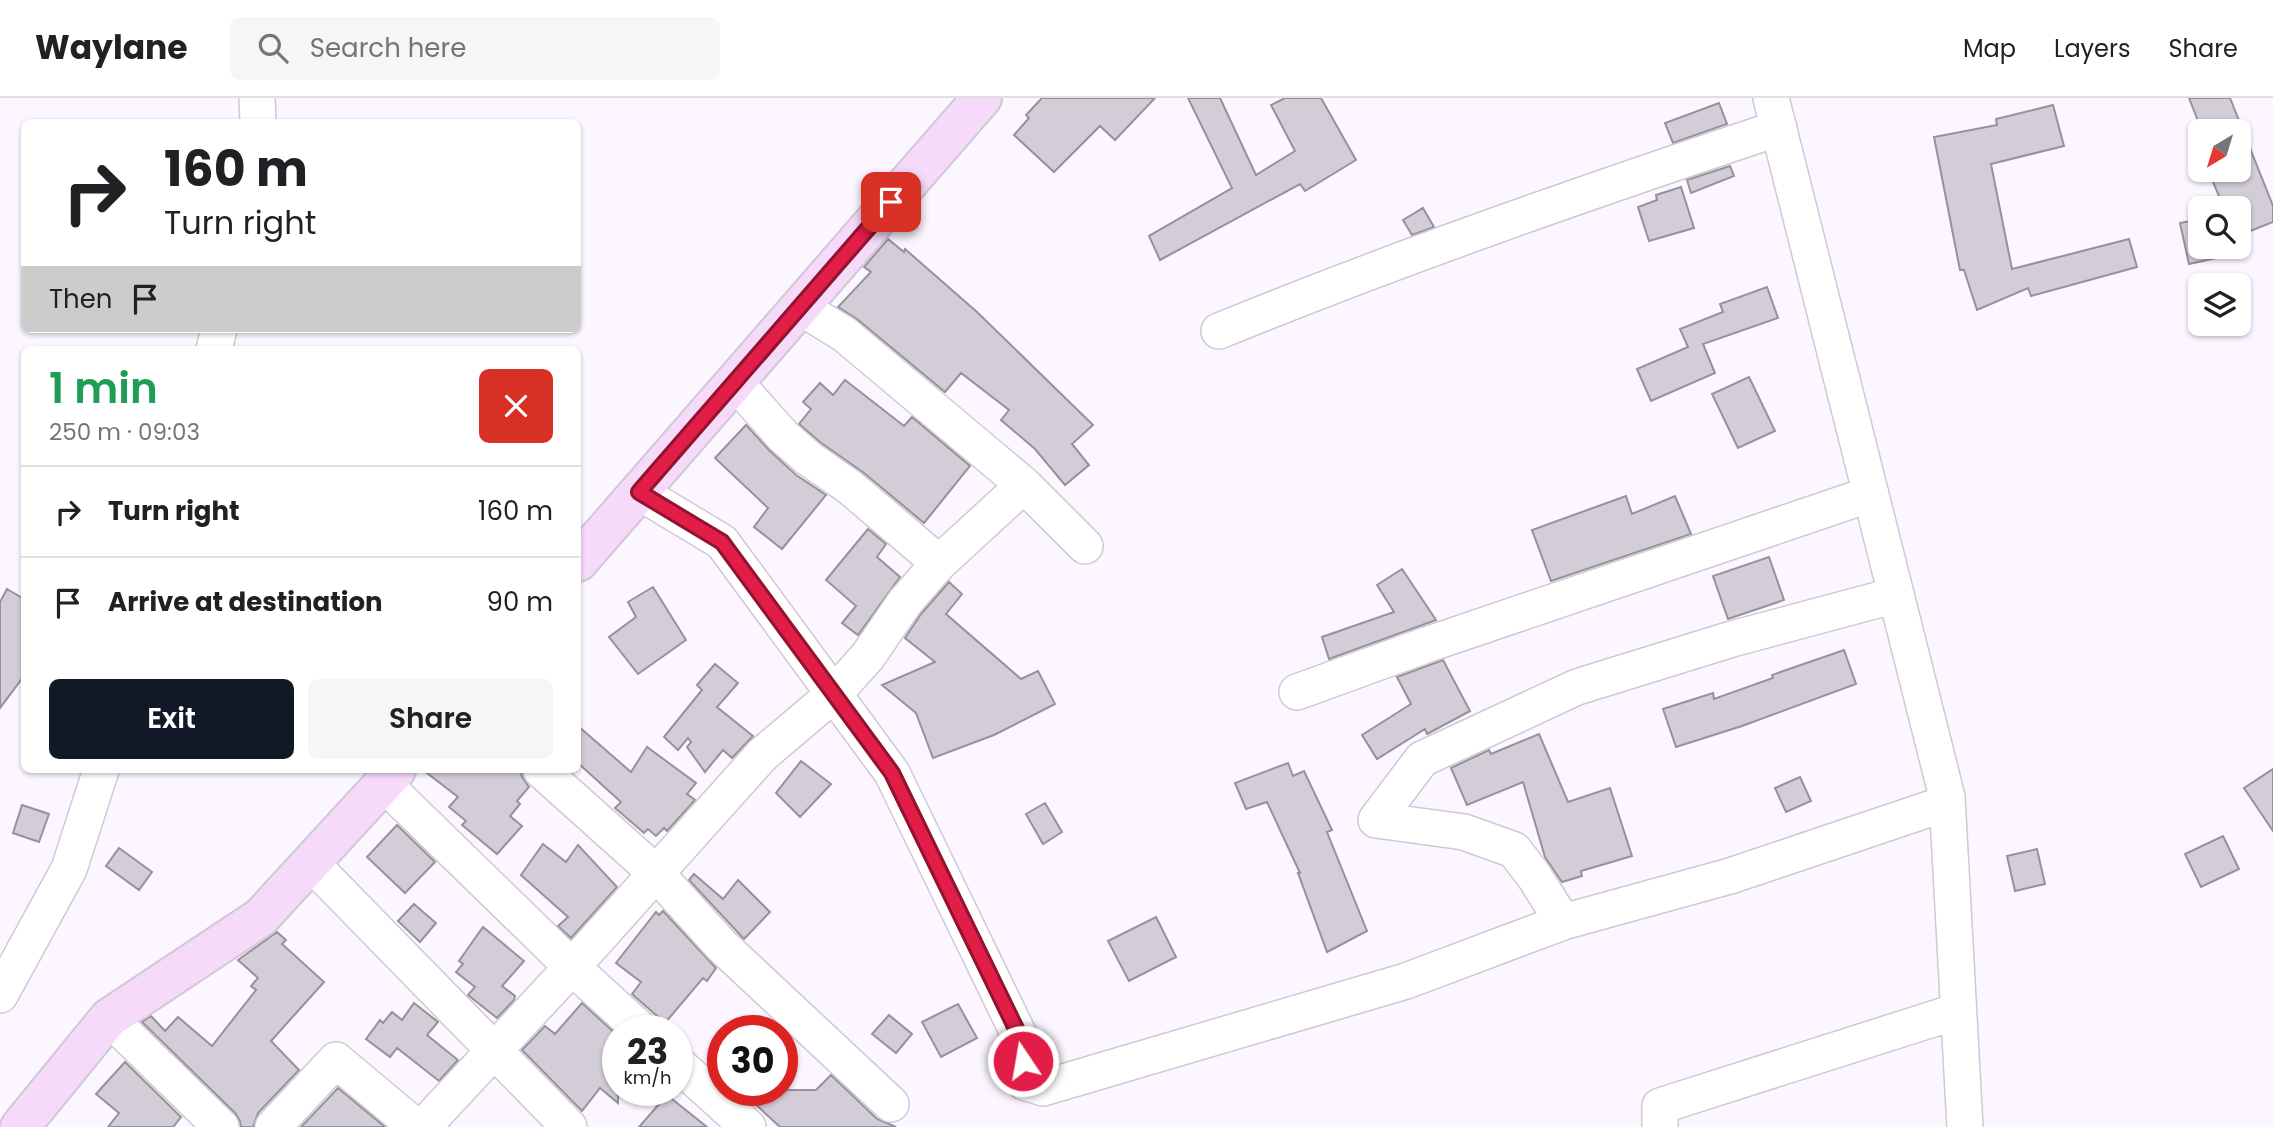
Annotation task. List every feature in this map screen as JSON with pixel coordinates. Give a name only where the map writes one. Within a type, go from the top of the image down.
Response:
[{"type":"main road","points":[[581,559],[982,98]]},
{"type":"main road","points":[[20,1127],[109,1018],[261,917],[390,777]]},
{"type":"street","points":[[257,98],[258,119]]},
{"type":"street","points":[[1219,331],[1295,300],[1604,186],[1775,113],[1947,803],[1965,1127]]},
{"type":"street","points":[[800,307],[844,334],[1024,485],[1085,546]]},
{"type":"street","points":[[735,382],[783,436],[808,458],[851,488],[939,564]]},
{"type":"street","points":[[423,1127],[572,967],[763,754],[834,694],[868,656],[905,602],[939,564],[1024,485]]},
{"type":"street","points":[[639,492],[722,542],[892,773],[1021,1039],[1024,1082],[1044,1088],[1406,982],[1563,922],[1730,876],[1947,803]]},
{"type":"street","points":[[1297,692],[1426,645],[1871,494]]},
{"type":"street","points":[[1563,922],[1514,850],[1464,832],[1376,820],[1422,760],[1577,687],[1732,639],[1896,595]]},
{"type":"street","points":[[0,995],[69,869],[100,773]]},
{"type":"street","points":[[544,773],[656,873],[721,945],[891,1104]]},
{"type":"street","points":[[390,777],[572,967],[624,1015]]},
{"type":"street","points":[[311,863],[430,988],[495,1050],[569,1127]]},
{"type":"street","points":[[1660,1127],[1660,1106],[1958,1011]]},
{"type":"street","points":[[109,1018],[222,1127]]},
{"type":"street","points":[[273,1127],[336,1060],[416,1127]]},
{"type":"street","points":[[693,1077],[748,1127]]},
{"type":"building","points":[[1042,98],[1155,98],[1115,140],[1100,126],[1054,172],[1014,135],[1029,118],[1026,115]]},
{"type":"building","points":[[1188,98],[1220,98],[1256,175],[1295,151],[1271,105],[1285,98],[1321,98],[1356,160],[1305,191],[1300,184],[1160,260],[1149,236],[1232,188]]},
{"type":"building","points":[[2189,98],[2230,98],[2238,119],[2197,119]]},
{"type":"building","points":[[1719,103],[1727,124],[1673,143],[1665,123]]},
{"type":"building","points":[[2053,105],[2064,146],[1991,164],[2012,269],[2129,239],[2137,267],[2031,296],[2028,288],[1977,310],[1964,270],[1960,270],[1934,137],[1997,125],[1996,119]]},
{"type":"building","points":[[2251,151],[2273,206],[2273,222],[2251,231],[2251,196],[2219,196],[2213,182],[2251,182]]},
{"type":"building","points":[[1730,166],[1734,176],[1691,193],[1687,180]]},
{"type":"building","points":[[1681,187],[1694,228],[1649,241],[1638,207],[1657,200],[1656,195]]},
{"type":"building","points":[[1423,208],[1434,227],[1412,235],[1403,220]]},
{"type":"building","points":[[2188,221],[2188,259],[2212,259],[2189,264],[2180,223]]},
{"type":"building","points":[[888,239],[904,252],[905,249],[977,312],[1093,425],[1072,444],[1089,465],[1065,485],[1035,449],[1001,420],[1009,410],[961,373],[945,392],[857,319],[838,307],[871,272],[864,267]]},
{"type":"building","points":[[1767,287],[1778,318],[1703,344],[1715,373],[1651,401],[1637,369],[1688,347],[1680,329],[1723,312],[1720,304]]},
{"type":"building","points":[[1749,377],[1775,431],[1738,448],[1712,394]]},
{"type":"building","points":[[845,380],[904,426],[912,417],[970,466],[924,523],[799,424],[811,409],[803,402],[820,383],[833,395]]},
{"type":"building","points":[[746,425],[796,475],[826,495],[782,549],[754,527],[768,508],[715,458]]},
{"type":"building","points":[[1626,496],[1632,514],[1675,496],[1691,534],[1551,581],[1532,530]]},
{"type":"building","points":[[868,529],[886,544],[877,557],[900,577],[858,635],[842,623],[856,606],[826,580]]},
{"type":"building","points":[[1769,557],[1784,600],[1728,619],[1713,576]]},
{"type":"building","points":[[1402,569],[1436,620],[1329,659],[1322,637],[1394,612],[1377,585]]},
{"type":"building","points":[[949,582],[962,594],[946,614],[1021,679],[1038,671],[1055,704],[994,735],[933,758],[916,713],[882,685],[935,662],[905,638],[921,614]]},
{"type":"building","points":[[653,587],[686,640],[638,674],[609,637],[636,617],[628,602]]},
{"type":"building","points":[[7,589],[21,597],[21,680],[0,708],[0,602]]},
{"type":"building","points":[[1844,650],[1856,684],[1676,747],[1663,709],[1713,693],[1714,699]]},
{"type":"building","points":[[1443,660],[1470,711],[1427,734],[1425,729],[1377,759],[1362,735],[1411,704],[1397,677]]},
{"type":"building","points":[[715,664],[738,683],[717,707],[753,736],[732,758],[723,750],[705,772],[687,747],[691,742],[688,738],[678,750],[664,737],[702,690],[697,685]]},
{"type":"building","points":[[581,729],[631,772],[647,747],[696,783],[687,794],[695,800],[667,831],[664,828],[656,836],[648,829],[644,833],[615,808],[621,802],[581,766]]},
{"type":"building","points":[[1539,734],[1568,802],[1610,788],[1632,856],[1581,871],[1582,876],[1562,882],[1545,857],[1523,782],[1467,805],[1451,768],[1489,750],[1491,754]]},
{"type":"building","points":[[801,761],[831,784],[800,817],[776,793]]},
{"type":"building","points":[[1288,763],[1293,776],[1304,771],[1332,830],[1327,832],[1367,931],[1327,952],[1300,873],[1267,802],[1246,809],[1235,783]]},
{"type":"building","points":[[2273,769],[2273,831],[2244,788]]},
{"type":"building","points":[[427,773],[521,773],[529,787],[517,801],[520,804],[510,816],[522,826],[497,854],[462,825],[466,821],[449,807],[458,797]]},
{"type":"building","points":[[1800,777],[1811,801],[1786,812],[1775,788]]},
{"type":"building","points":[[1045,803],[1062,832],[1043,844],[1026,814]]},
{"type":"building","points":[[22,805],[49,814],[39,842],[13,833]]},
{"type":"building","points":[[397,825],[435,862],[405,893],[367,857]]},
{"type":"building","points":[[2223,836],[2239,869],[2201,887],[2185,854]]},
{"type":"building","points":[[543,844],[566,862],[578,845],[617,887],[571,938],[558,926],[568,917],[521,875]]},
{"type":"building","points":[[119,848],[152,872],[139,890],[106,866]]},
{"type":"building","points":[[2037,849],[2045,884],[2015,891],[2007,856]]},
{"type":"building","points":[[694,874],[723,899],[738,880],[770,912],[744,939],[689,880]]},
{"type":"building","points":[[414,904],[436,923],[420,942],[398,921]]},
{"type":"building","points":[[663,911],[716,968],[707,981],[703,978],[672,1015],[656,1015],[632,994],[641,982],[616,963],[656,912],[659,915]]},
{"type":"building","points":[[1156,917],[1176,957],[1129,981],[1108,941]]},
{"type":"building","points":[[483,927],[524,961],[502,986],[515,996],[497,1018],[468,995],[475,987],[456,972],[463,964],[459,961]]},
{"type":"building","points":[[277,932],[286,940],[282,944],[324,982],[271,1041],[299,1070],[258,1113],[253,1127],[241,1127],[235,1113],[142,1022],[151,1016],[165,1031],[178,1017],[212,1046],[256,990],[251,986],[258,978],[238,960]]},
{"type":"building","points":[[414,1003],[438,1022],[427,1035],[458,1060],[439,1081],[397,1048],[390,1057],[366,1039],[380,1020],[383,1023],[392,1012],[402,1020]]},
{"type":"building","points":[[582,1003],[602,1021],[602,1090],[600,1088],[582,1111],[522,1050],[545,1026],[555,1034]]},
{"type":"building","points":[[958,1004],[977,1038],[941,1057],[922,1022]]},
{"type":"building","points":[[889,1015],[912,1034],[896,1053],[872,1034]]},
{"type":"building","points":[[125,1062],[181,1117],[173,1127],[108,1127],[119,1113],[96,1094]]},
{"type":"building","points":[[831,1075],[877,1119],[896,1127],[780,1127],[757,1106],[798,1106],[798,1090],[816,1090]]},
{"type":"building","points":[[338,1088],[385,1127],[301,1127]]},
{"type":"building","points":[[657,1106],[681,1106],[707,1127],[639,1127]]},
{"type":"route","points":[[891,202],[639,492],[722,542],[892,773],[1021,1039],[1023,1061]]}]
